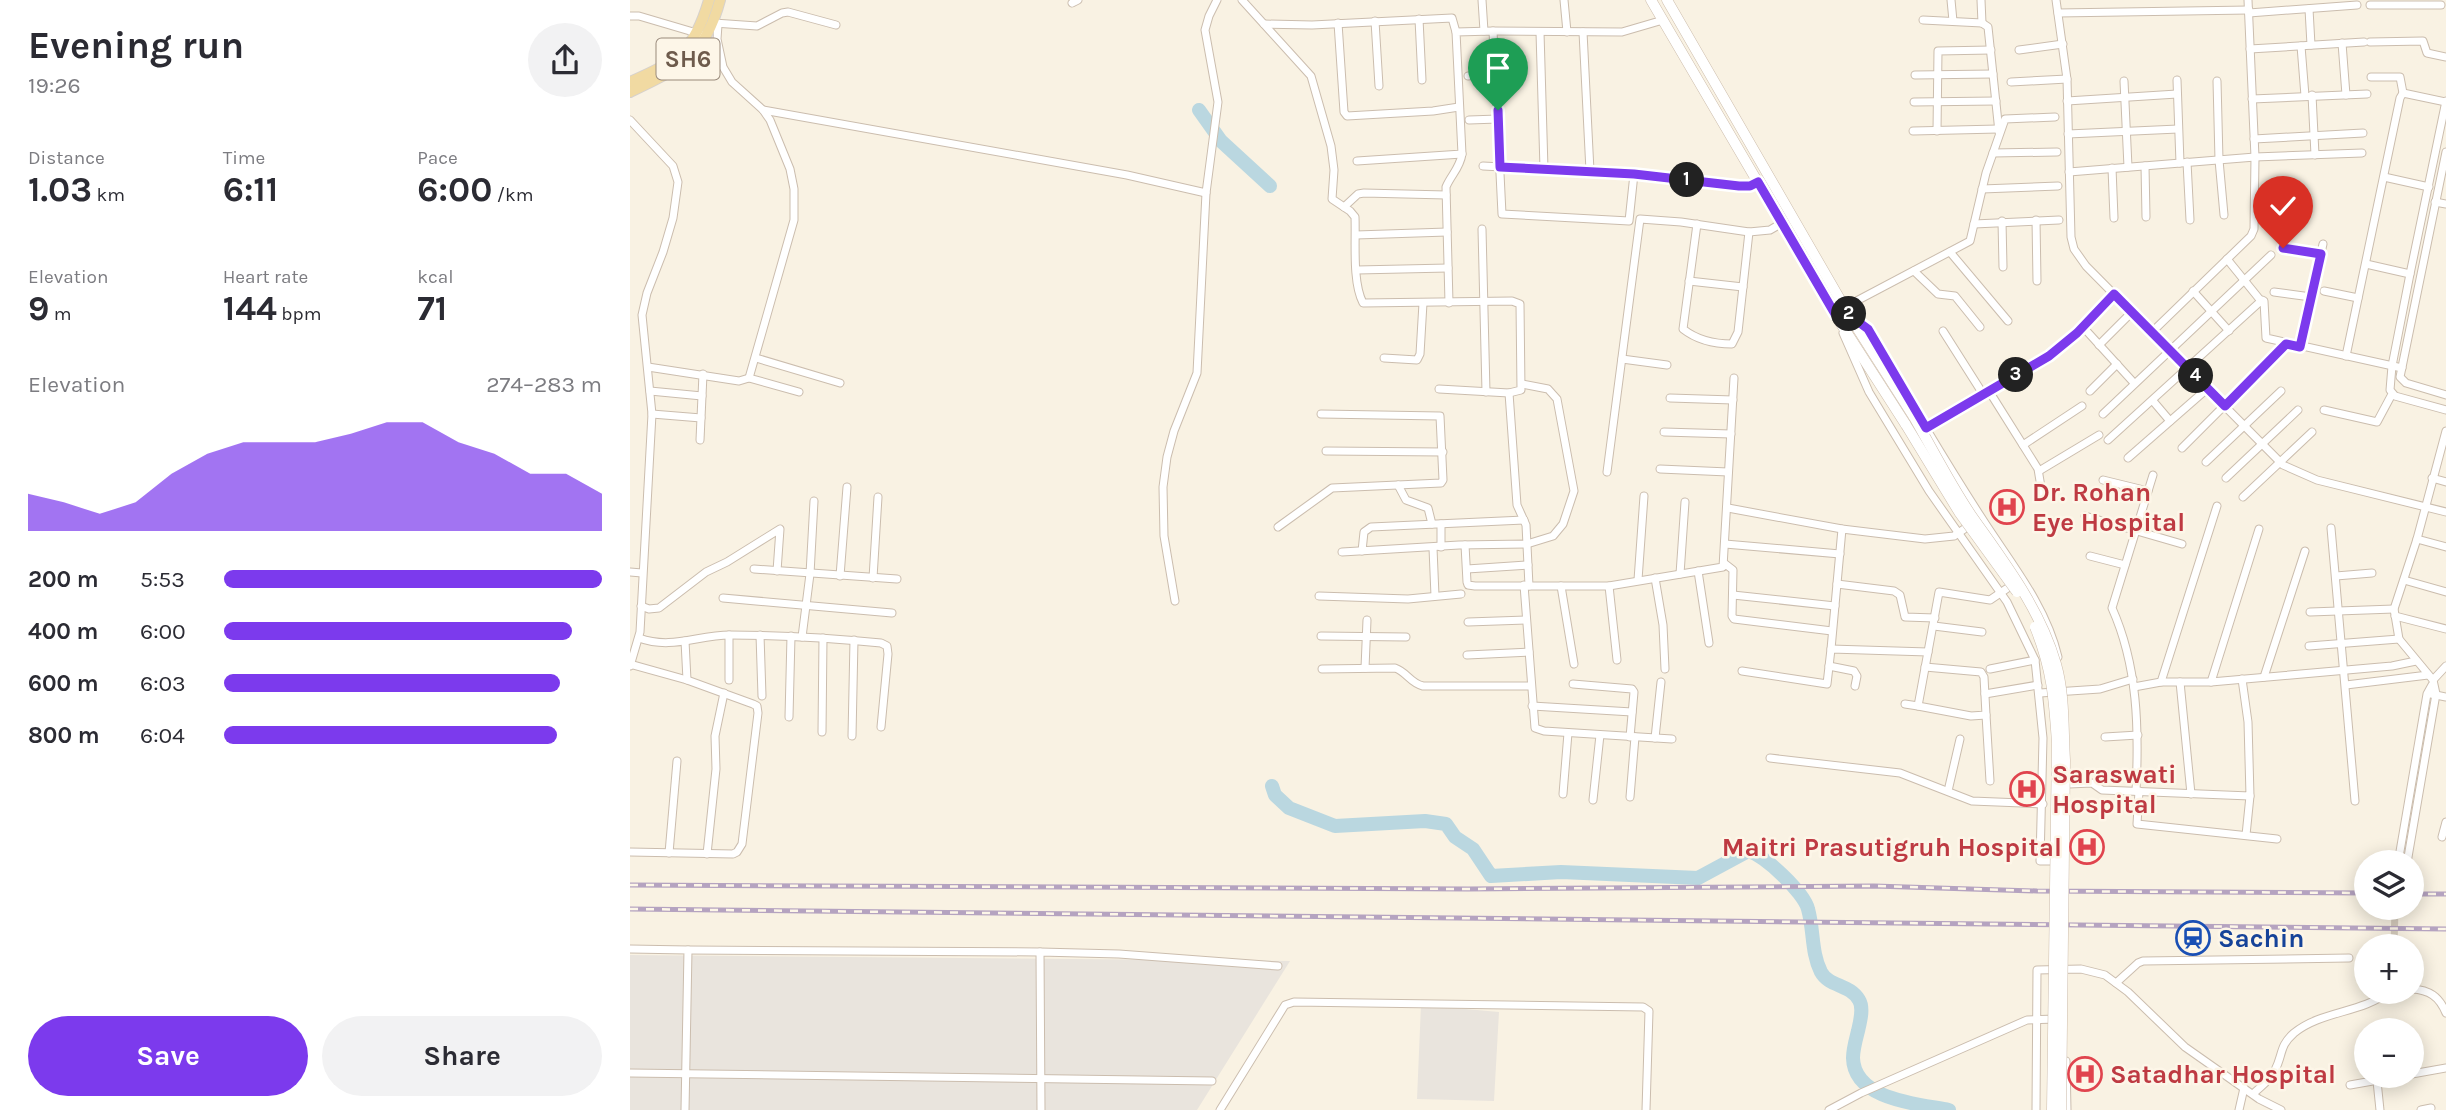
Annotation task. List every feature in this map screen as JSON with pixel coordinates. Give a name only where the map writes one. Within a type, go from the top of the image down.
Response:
[{"type":"main road","name":"SH6","points":[[709,0],[711,22]]},
{"type":"main road","name":"SH6","points":[[633,78],[669,64],[684,52],[711,22],[720,0]]},
{"type":"main road","points":[[1651,0],[1837,317],[1863,359],[1910,421],[2015,577],[2051,647],[2063,704],[2065,761],[2061,1110]]},
{"type":"main road","points":[[1667,0],[1873,352],[1959,512],[2031,616],[2047,656],[2053,684],[2057,743],[2052,1110]]},
{"type":"main road","points":[[1663,22],[1676,15]]},
{"type":"main road","name":"SH6","points":[[630,92],[681,66],[703,44],[702,34]]},
{"type":"main road","points":[[1705,92],[1717,86]]},
{"type":"main road","points":[[1766,196],[1778,190]]},
{"type":"main road","points":[[1837,317],[1847,310]]},
{"type":"main road","points":[[1863,359],[1873,352]]},
{"type":"street","points":[[1175,601],[1164,536],[1163,487],[1174,431],[1197,373],[1206,193],[1218,102],[1205,30],[1217,0]]},
{"type":"street","points":[[1242,0],[1311,76],[1331,146],[1334,170],[1332,199],[1356,217],[1359,297],[1363,303],[1512,301],[1520,304],[1521,390],[1509,393],[1439,389]]},
{"type":"street","points":[[1482,0],[1484,32]]},
{"type":"street","points":[[1564,0],[1567,32]]},
{"type":"street","points":[[1951,0],[1953,21]]},
{"type":"street","points":[[1981,0],[1982,23],[1990,32],[1999,133]]},
{"type":"street","points":[[2056,0],[2067,79],[2071,237],[2074,249],[2086,266],[2280,462],[2312,479],[2446,512]]},
{"type":"street","points":[[2151,332],[2251,236],[2255,229],[2255,157],[2248,0]]},
{"type":"street","points":[[2370,5],[2380,2],[2441,5]]},
{"type":"street","points":[[2059,13],[2249,12],[2307,6],[2357,5]]},
{"type":"street","points":[[2307,6],[2311,45]]},
{"type":"street","points":[[749,378],[788,247],[795,206],[790,169],[770,120],[727,75],[711,22],[757,26],[788,12],[836,24]]},
{"type":"street","points":[[630,16],[639,16],[702,34]]},
{"type":"street","points":[[1264,24],[1452,18],[1456,32],[1462,155],[1460,165],[1451,175],[1446,187],[1449,303]]},
{"type":"street","points":[[1419,19],[1422,80]]},
{"type":"street","points":[[1923,20],[1982,23]]},
{"type":"street","points":[[1375,21],[1379,86]]},
{"type":"street","points":[[1456,32],[1622,32],[1663,22]]},
{"type":"street","points":[[1338,23],[1344,112],[1347,116],[1459,107]]},
{"type":"street","points":[[1493,32],[1502,214],[1589,220],[1629,218],[1749,232],[1770,230],[1782,223]]},
{"type":"street","points":[[1540,32],[1544,169]]},
{"type":"street","points":[[1583,32],[1590,171]]},
{"type":"street","points":[[2250,49],[2423,41],[2427,53],[2446,57]]},
{"type":"street","points":[[2342,43],[2346,94]]},
{"type":"street","points":[[2019,50],[2063,44]]},
{"type":"street","points":[[2301,46],[2315,155]]},
{"type":"street","points":[[1937,131],[1937,54],[1941,50],[1992,50]]},
{"type":"street","points":[[1468,76],[1496,73]]},
{"type":"street","points":[[1915,75],[1993,74]]},
{"type":"street","points":[[2346,356],[2403,93],[2400,77],[2371,77]]},
{"type":"street","points":[[2011,82],[2067,79]]},
{"type":"street","points":[[2178,80],[2178,129],[2190,220]]},
{"type":"street","points":[[2124,81],[2128,167]]},
{"type":"street","points":[[2217,81],[2219,160],[2224,215]]},
{"type":"street","points":[[2324,410],[2377,422],[2392,394],[2392,366],[2446,101],[2403,93]]},
{"type":"street","points":[[2067,101],[2177,94]]},
{"type":"street","points":[[2252,99],[2367,94]]},
{"type":"street","points":[[1914,102],[1996,101]]},
{"type":"street","points":[[763,110],[1127,176],[1206,193]]},
{"type":"street","points":[[1837,317],[1869,391],[1929,491],[2001,592],[2020,625],[2035,660],[2043,738],[2040,861],[2065,861],[2069,784],[2066,693],[2056,648],[2044,618],[1868,329],[1847,310],[1970,241],[1982,189],[2005,119],[2055,117]]},
{"type":"street","points":[[1469,120],[1498,119]]},
{"type":"street","points":[[630,120],[673,166],[678,182],[673,218],[642,315],[652,414],[639,638],[630,665],[724,693],[757,706],[758,713],[742,844],[733,854],[630,852]]},
{"type":"street","points":[[2068,134],[2178,129]]},
{"type":"street","points":[[1913,131],[1999,133]]},
{"type":"street","points":[[2254,139],[2363,133]]},
{"type":"street","points":[[1993,153],[2057,152]]},
{"type":"street","points":[[2446,152],[2401,380],[2446,395]]},
{"type":"street","points":[[2069,172],[2255,157],[2362,153]]},
{"type":"street","points":[[1357,162],[1462,155]]},
{"type":"street","points":[[1483,166],[1634,174],[1739,186],[1750,186],[1758,182]]},
{"type":"street","points":[[2145,166],[2146,217]]},
{"type":"street","points":[[2112,168],[2114,218]]},
{"type":"street","points":[[1629,218],[1634,174]]},
{"type":"street","points":[[2384,177],[2428,187]]},
{"type":"street","points":[[1982,189],[2058,186]]},
{"type":"street","points":[[1344,207],[1364,193],[1446,195]]},
{"type":"street","points":[[2435,202],[2446,204]]},
{"type":"street","points":[[1607,472],[1640,219]]},
{"type":"street","points":[[2036,220],[2037,281]]},
{"type":"street","points":[[1974,224],[2059,220]]},
{"type":"street","points":[[2002,221],[2003,267]]},
{"type":"street","points":[[1697,224],[1683,329],[1692,336],[1718,344],[1732,344],[1738,332],[1749,232]]},
{"type":"street","points":[[1482,229],[1486,392]]},
{"type":"street","points":[[1356,235],[1447,232]]},
{"type":"street","points":[[2300,347],[2323,244]]},
{"type":"street","points":[[2283,248],[2321,254]]},
{"type":"street","points":[[1950,252],[2008,321]]},
{"type":"street","points":[[2104,414],[2270,256]]},
{"type":"street","points":[[2227,259],[2264,302],[2266,338],[2402,368]]},
{"type":"street","points":[[2365,264],[2410,274]]},
{"type":"street","points":[[1357,271],[1448,268]]},
{"type":"street","points":[[1914,271],[1938,294],[1955,296],[1980,327]]},
{"type":"street","points":[[1689,281],[1743,287]]},
{"type":"street","points":[[2193,291],[2229,331]]},
{"type":"street","points":[[2324,291],[2358,298]]},
{"type":"street","points":[[2274,292],[2311,297]]},
{"type":"street","points":[[1926,428],[2049,356],[2114,294]]},
{"type":"street","points":[[2108,440],[2262,301]]},
{"type":"street","points":[[1384,358],[1417,360],[1420,354],[1423,303]]},
{"type":"street","points":[[2099,345],[2132,312]]},
{"type":"street","points":[[2082,327],[2134,383]]},
{"type":"street","points":[[1943,331],[2039,471],[2042,493]]},
{"type":"street","points":[[2182,448],[2286,344]]},
{"type":"street","points":[[756,358],[840,383]]},
{"type":"street","points":[[1622,359],[1667,365]]},
{"type":"street","points":[[2090,391],[2117,365]]},
{"type":"street","points":[[648,367],[739,381],[749,378],[799,392]]},
{"type":"street","points":[[700,440],[703,374]]},
{"type":"street","points":[[1465,545],[1467,582],[1471,585],[1609,586],[1723,567],[1734,378]]},
{"type":"street","points":[[1342,552],[1527,544],[1553,536],[1563,524],[1574,491],[1557,399],[1548,389],[1522,384]]},
{"type":"street","points":[[2128,458],[2207,388]]},
{"type":"street","points":[[650,391],[702,396]]},
{"type":"street","points":[[2206,462],[2281,391]]},
{"type":"street","points":[[1509,393],[1517,505],[1524,520],[1527,544],[1526,620],[1533,721],[1538,730],[1672,739]]},
{"type":"street","points":[[2392,394],[2446,410]]},
{"type":"street","points":[[1670,398],[1733,400]]},
{"type":"street","points":[[2153,401],[2170,421]]},
{"type":"street","points":[[2023,445],[2082,406]]},
{"type":"street","points":[[2226,478],[2298,410]]},
{"type":"street","points":[[652,414],[701,418]]},
{"type":"street","points":[[1278,527],[1332,488],[1441,483],[1444,476],[1442,420],[1437,414],[1321,414]]},
{"type":"street","points":[[2409,850],[2431,680],[2399,639],[2395,612],[2432,478],[2444,449],[2446,431]]},
{"type":"street","points":[[1664,432],[1731,434]]},
{"type":"street","points":[[2243,498],[2312,432]]},
{"type":"street","points":[[2039,471],[2099,435]]},
{"type":"street","points":[[1326,451],[1443,452]]},
{"type":"street","points":[[1660,469],[1728,472]]},
{"type":"street","points":[[2153,475],[2112,608],[2134,683],[2138,735],[2137,824],[2277,839]]},
{"type":"street","points":[[2432,478],[2446,482]]},
{"type":"street","points":[[2103,480],[2148,491]]},
{"type":"street","points":[[1398,485],[1406,500],[1429,508],[1432,524]]},
{"type":"street","points":[[841,576],[847,487]]},
{"type":"street","points":[[1638,580],[1644,496]]},
{"type":"street","points":[[873,578],[878,498]]},
{"type":"street","points":[[802,637],[810,574],[814,501]]},
{"type":"street","points":[[1680,574],[1685,502]]},
{"type":"street","points":[[2161,682],[2217,506]]},
{"type":"street","points":[[1728,508],[1842,529],[1925,539],[1942,539],[1959,533],[1981,517]]},
{"type":"street","points":[[2085,516],[2182,544]]},
{"type":"street","points":[[1362,551],[1367,528],[1524,520]]},
{"type":"street","points":[[1435,596],[1441,524]]},
{"type":"street","points":[[641,606],[659,608],[706,572],[727,562],[780,528],[777,571]]},
{"type":"street","points":[[2331,528],[2355,802]]},
{"type":"street","points":[[1742,671],[1827,684],[1842,529]]},
{"type":"street","points":[[2211,682],[2259,529]]},
{"type":"street","points":[[2417,539],[2446,547]]},
{"type":"street","points":[[1725,544],[1840,554]]},
{"type":"street","points":[[2264,677],[2305,551]]},
{"type":"street","points":[[2090,556],[2125,565]]},
{"type":"street","points":[[1724,563],[1733,570],[1734,619],[1832,631]]},
{"type":"street","points":[[1466,569],[1528,565]]},
{"type":"street","points":[[754,569],[897,579]]},
{"type":"street","points":[[1698,571],[1709,642]]},
{"type":"street","points":[[630,572],[642,573]]},
{"type":"street","points":[[2336,576],[2372,573]]},
{"type":"street","points":[[1655,578],[1663,625],[1665,669]]},
{"type":"street","points":[[1918,706],[1939,592],[1990,600],[2021,579]]},
{"type":"street","points":[[2404,580],[2446,593]]},
{"type":"street","points":[[1837,584],[1894,591],[1900,595],[1905,617],[1982,632]]},
{"type":"street","points":[[1561,586],[1574,664]]},
{"type":"street","points":[[1609,586],[1618,660]]},
{"type":"street","points":[[1319,596],[1408,598],[1461,594]]},
{"type":"street","points":[[1733,595],[1835,607]]},
{"type":"street","points":[[723,598],[892,612]]},
{"type":"street","points":[[2309,612],[2395,612],[2446,629]]},
{"type":"street","points":[[1365,668],[1367,620]]},
{"type":"street","points":[[1468,622],[1526,620]]},
{"type":"street","points":[[639,638],[658,644],[712,635],[791,636],[881,643],[887,646],[881,727]]},
{"type":"street","points":[[729,635],[729,680]]},
{"type":"street","points":[[760,635],[762,696]]},
{"type":"street","points":[[789,717],[791,636]]},
{"type":"street","points":[[1321,636],[1406,637]]},
{"type":"street","points":[[822,732],[823,638]]},
{"type":"street","points":[[2309,646],[2399,639]]},
{"type":"street","points":[[852,736],[854,640]]},
{"type":"street","points":[[685,641],[687,680]]},
{"type":"street","points":[[1831,649],[1928,652]]},
{"type":"street","points":[[1467,655],[1528,652]]},
{"type":"street","points":[[1990,669],[2035,660]]},
{"type":"street","points":[[2040,694],[2101,689],[2134,683],[2211,682],[2416,662]]},
{"type":"street","points":[[1829,666],[1854,671],[1857,676],[1855,686]]},
{"type":"street","points":[[2346,685],[2431,680],[2446,666]]},
{"type":"street","points":[[1925,667],[1981,672],[1984,677],[1990,780]]},
{"type":"street","points":[[1322,669],[1400,670],[1411,681],[1423,686],[1531,686]]},
{"type":"street","points":[[2242,679],[2248,722],[2250,796],[2246,835]]},
{"type":"street","points":[[1654,738],[1661,682]]},
{"type":"street","points":[[2180,682],[2191,794]]},
{"type":"street","points":[[1573,684],[1632,689],[1634,692],[1630,797]]},
{"type":"street","points":[[1985,694],[2038,685]]},
{"type":"street","points":[[707,854],[716,769],[715,736],[724,693]]},
{"type":"street","points":[[2431,694],[2446,697]]},
{"type":"street","points":[[1905,704],[1971,716],[1986,715]]},
{"type":"street","points":[[1532,706],[1632,712]]},
{"type":"street","points":[[1563,793],[1568,733]]},
{"type":"street","points":[[1593,800],[1600,735]]},
{"type":"street","points":[[2105,737],[2138,735]]},
{"type":"street","points":[[1948,791],[1960,739]]},
{"type":"street","points":[[2401,850],[2423,749]]},
{"type":"street","points":[[1770,758],[1900,773],[1978,802],[2043,804]]},
{"type":"street","points":[[669,853],[677,761]]},
{"type":"street","points":[[2069,784],[2092,783],[2102,790],[2250,796]]},
{"type":"street","points":[[630,949],[1119,954],[1278,966]]},
{"type":"street","points":[[685,1110],[688,950]]},
{"type":"street","points":[[1040,953],[1041,1110]]},
{"type":"street","points":[[2116,984],[2143,961],[2349,958]]},
{"type":"street","points":[[2066,969],[2067,1110]]},
{"type":"street","points":[[2036,1110],[2037,970],[2066,969],[2081,969],[2105,975],[2185,1047],[2281,1110]]},
{"type":"street","points":[[2424,990],[2429,991],[2438,999],[2446,1013]]},
{"type":"street","points":[[1220,1110],[1285,1005],[1294,1002],[1643,1006],[1649,1011],[1646,1110]]},
{"type":"street","points":[[2253,1094],[2275,1072],[2281,1047],[2293,1034],[2309,1024],[2368,1004]]},
{"type":"street","points":[[1829,1110],[1861,1093],[2026,1020],[2065,1019]]},
{"type":"street","points":[[2424,1072],[2446,1068]]},
{"type":"street","points":[[630,1073],[1212,1081]]},
{"type":"street","points":[[2350,1086],[2354,1085]]},
{"type":"street","points":[[2239,1110],[2244,1088]]},
{"type":"street","points":[[2378,1088],[2380,1110]]},
{"type":"street","points":[[2421,1110],[2431,1108]]},
{"type":"shaded area","points":[[630,955],[1290,961],[1197,1110],[630,1110]]},
{"type":"shaded area","points":[[1421,1005],[1499,1012],[1494,1101],[1417,1099]]},
{"type":"waterway","points":[[1199,110],[1221,141],[1270,186]]},
{"type":"waterway","points":[[1272,786],[1275,795],[1289,808],[1335,826],[1425,821],[1446,824],[1455,837],[1473,849],[1491,876],[1561,872],[1698,878],[1748,851],[1755,854],[1782,875],[1805,902],[1821,972],[1859,1000],[1861,1015],[1853,1058],[1856,1072],[1864,1083],[1890,1098],[1949,1110]]},
{"type":"tunnel","points":[[2394,934],[2395,920]]},
{"type":"railway","points":[[630,885],[1468,889],[1874,886],[2037,891],[2354,893]]},
{"type":"railway","points":[[2424,894],[2446,894]]},
{"type":"railway","points":[[630,909],[2446,929]]},
{"type":"place","name":"Dr. Rohan Eye Hospital","points":[[2007,507]]},
{"type":"place","name":"Saraswati Hospital","points":[[2027,789]]},
{"type":"place","name":"Maitri Prasutigruh Hospital","points":[[2087,847]]},
{"type":"place","name":"Sachin","points":[[2193,938]]},
{"type":"place","name":"Satadhar Hospital","points":[[2085,1074]]},
{"type":"route","points":[[1498,110],[1500,167],[1634,174],[1739,186],[1750,186],[1758,182],[1835,314],[1846,309],[1849,315],[1868,329],[1926,428],[2049,356],[2077,333],[2114,294],[2225,406],[2286,344],[2300,347],[2321,254],[2283,248]]}]
